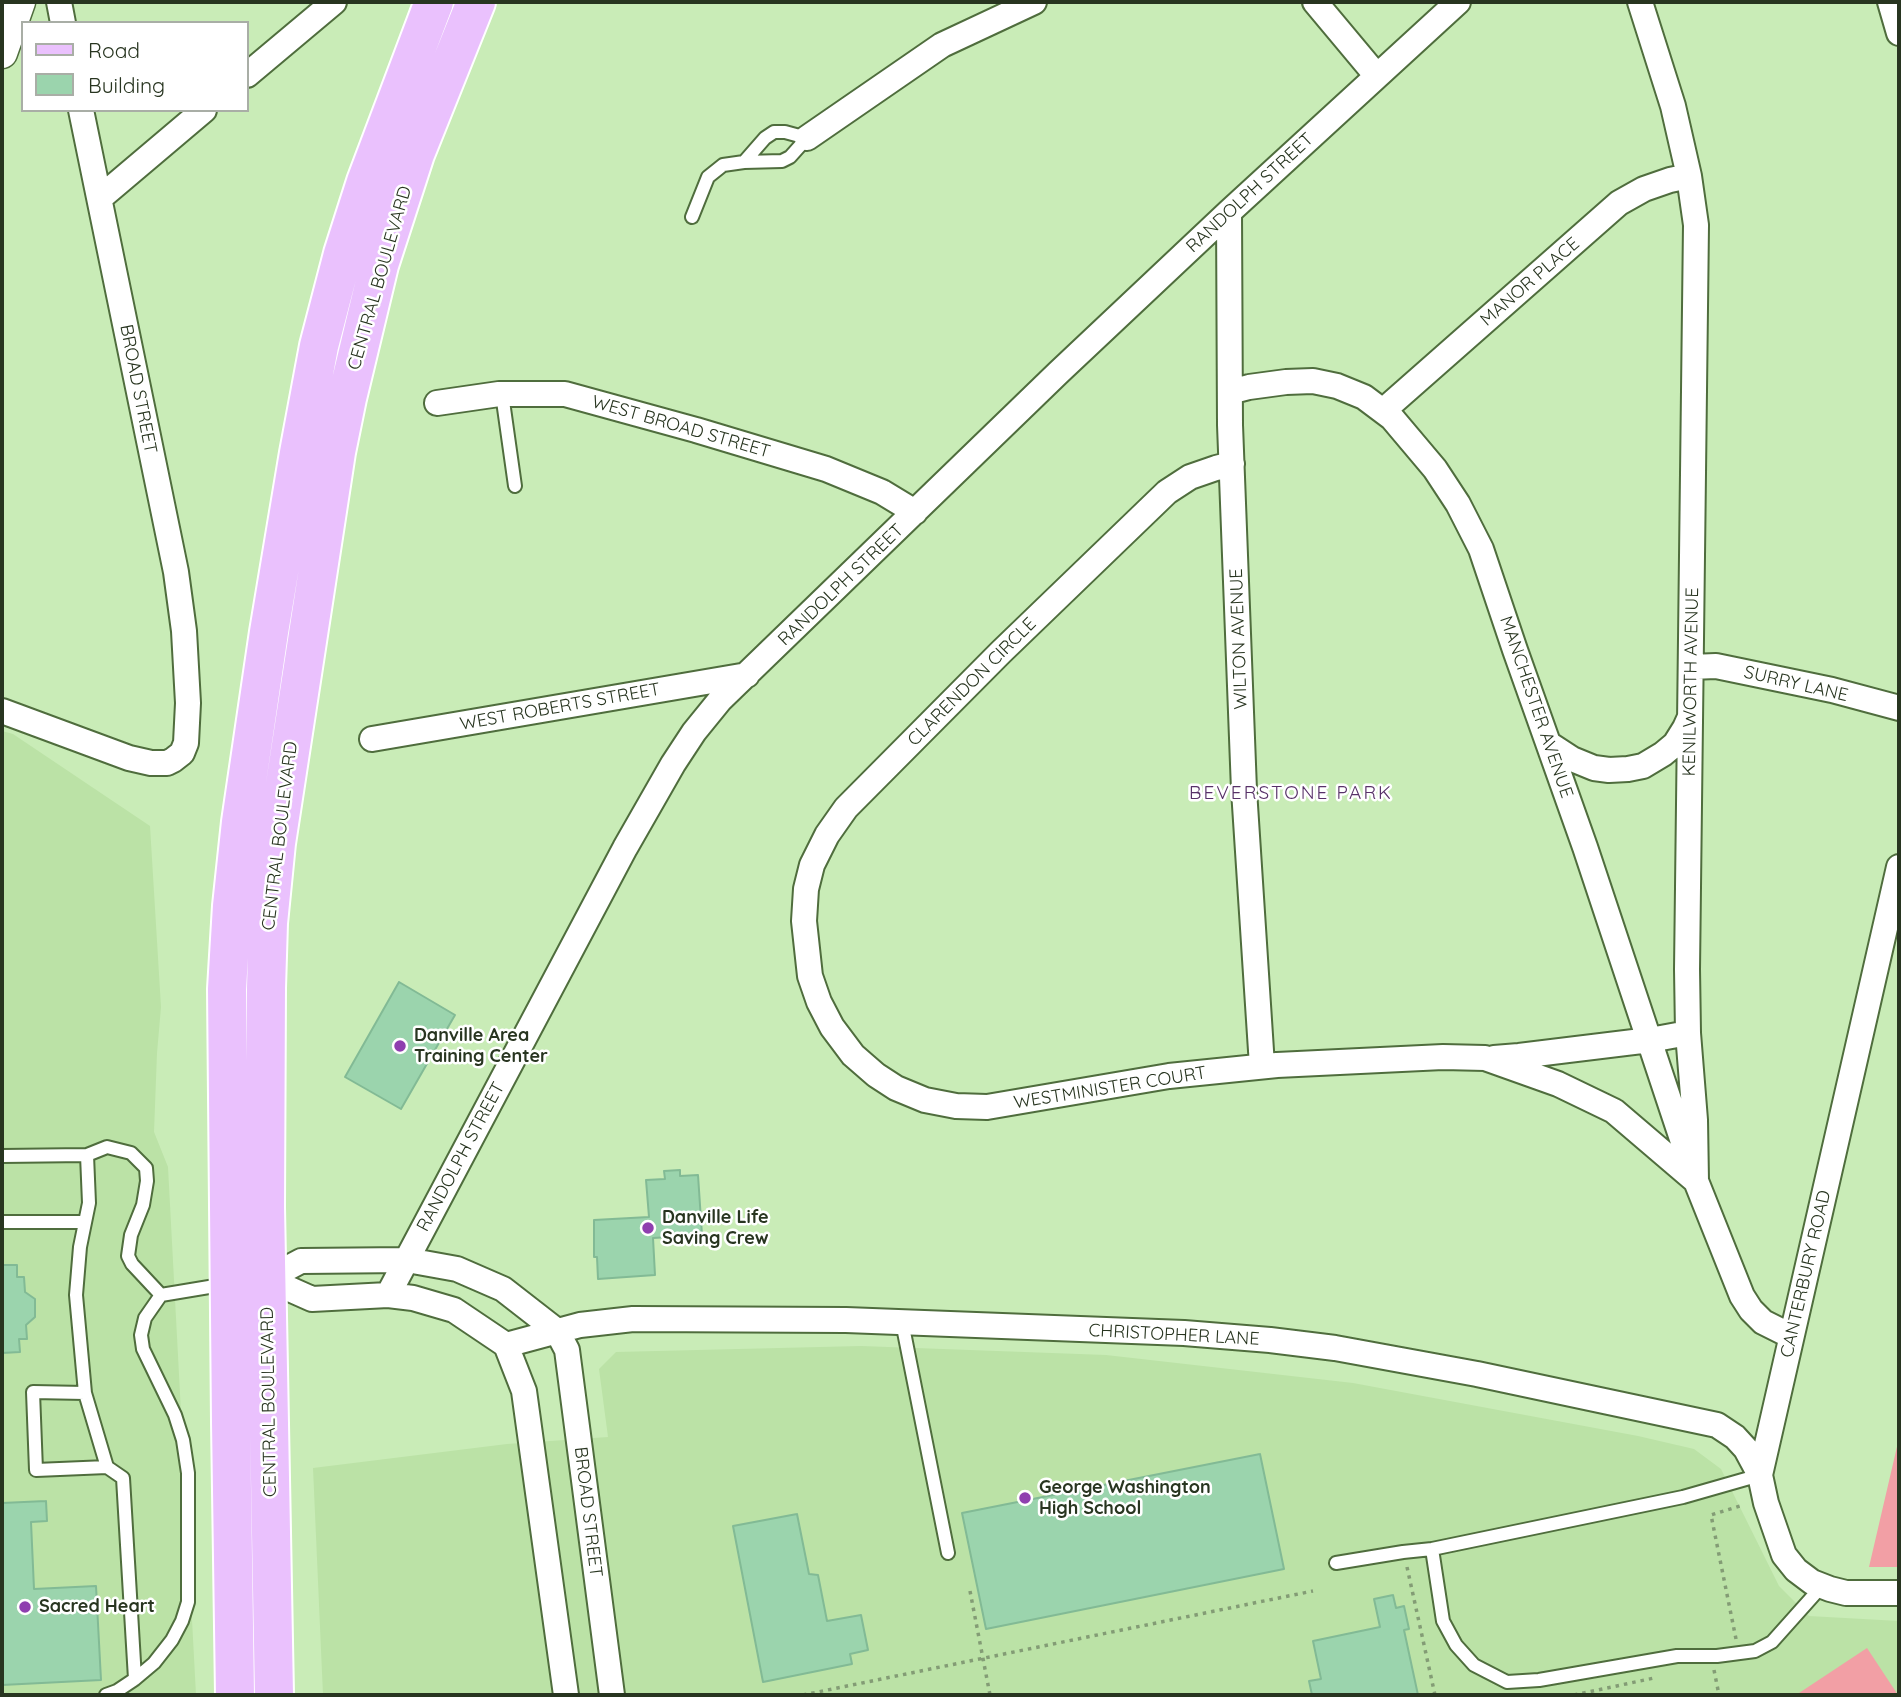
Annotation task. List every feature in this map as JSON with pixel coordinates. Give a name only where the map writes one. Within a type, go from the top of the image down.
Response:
[{"type":"main road","name":"CENTRAL BOULEVARD","points":[[274,1695],[227,989],[231,920],[241,822],[269,632],[319,346],[366,182],[434,2]]},
{"type":"main road","name":"CENTRAL BOULEVARD","points":[[235,1695],[248,1282],[265,1180],[268,923],[275,843],[335,452],[379,265],[415,154],[476,2]]},
{"type":"street","points":[[2,53],[20,2]]},
{"type":"street","points":[[59,2],[64,21]]},
{"type":"street","points":[[248,74],[334,2]]},
{"type":"street","points":[[807,138],[942,44],[1034,2]]},
{"type":"street","points":[[1315,2],[1376,75]]},
{"type":"street","name":"RANDOLPH STREET","points":[[388,1296],[618,860],[694,732],[720,701],[849,574],[1068,364],[1228,212],[1458,2]]},
{"type":"street","name":"KENILWORTH AVENUE","points":[[1640,2],[1673,106],[1689,176],[1696,225],[1688,1033],[1695,1120],[1696,1181],[1742,1296],[1763,1322],[1791,1336]]},
{"type":"street","points":[[1890,2],[1899,28]]},
{"type":"street","name":"BROAD STREET","points":[[2,710],[129,758],[151,763],[167,763],[182,753],[186,743],[188,703],[184,631],[176,572],[82,112]]},
{"type":"street","points":[[100,198],[202,112]]},
{"type":"street","name":"MANOR PLACE","points":[[1384,410],[1619,203],[1644,189],[1689,176]]},
{"type":"street","name":"WILTON AVENUE","points":[[1228,212],[1230,392],[1244,790],[1262,1066]]},
{"type":"street","name":"MANCHESTER AVENUE","points":[[1230,392],[1286,382],[1313,381],[1337,386],[1364,397],[1384,410],[1435,469],[1458,504],[1482,549],[1696,1181]]},
{"type":"street","name":"WEST BROAD STREET","points":[[437,403],[502,394],[565,394],[696,430],[850,478],[882,492],[915,512]]},
{"type":"street","name":"CLARENDON CIRCLE","points":[[808,964],[804,921],[806,890],[812,864],[827,835],[846,808],[1001,652],[1167,492],[1190,477],[1232,464]]},
{"type":"street","name":"SURRY LANE","points":[[1691,667],[1716,666],[1832,690],[1899,708]]},
{"type":"street","name":"WEST ROBERTS STREET","points":[[372,739],[747,675]]},
{"type":"street","points":[[1549,744],[1572,759],[1594,768],[1609,771],[1643,766],[1675,744],[1690,715]]},
{"type":"street","name":"CANTERBURY ROAD","points":[[1899,867],[1760,1475],[1766,1503],[1784,1555],[1796,1570],[1812,1582],[1846,1593],[1899,1593]]},
{"type":"street","name":"WESTMINISTER COURT","points":[[808,964],[819,1002],[832,1027],[853,1055],[896,1088],[925,1100],[956,1106],[987,1107],[1168,1076],[1262,1066],[1519,1056],[1688,1033]]},
{"type":"street","name":"WESTMINISTER COURT","points":[[1485,1058],[1558,1084],[1614,1111],[1696,1181]]},
{"type":"street","points":[[248,1282],[301,1261],[407,1260],[457,1269],[503,1289],[557,1331]]},
{"type":"street","points":[[248,1282],[312,1298],[413,1298],[454,1310],[506,1345],[524,1391],[566,1695]]},
{"type":"street","name":"CHRISTOPHER LANE","points":[[506,1345],[580,1325],[633,1319],[902,1322],[1184,1333],[1270,1340],[1335,1348],[1476,1374],[1717,1425],[1735,1437],[1746,1449],[1760,1475]]},
{"type":"street","name":"BROAD STREET","points":[[557,1331],[567,1350],[612,1695]]},
{"type":"lane","points":[[692,217],[708,177],[723,165],[782,161],[790,157],[807,138],[774,132],[765,138],[744,162]]},
{"type":"lane","points":[[502,394],[515,486]]},
{"type":"lane","points":[[2,1156],[87,1155],[107,1147],[131,1153],[146,1168],[148,1181],[143,1205],[131,1235],[128,1256],[132,1264],[161,1294]]},
{"type":"lane","points":[[87,1155],[89,1203],[80,1247],[76,1295],[85,1393],[107,1467],[122,1478],[135,1679]]},
{"type":"lane","points":[[2,1222],[85,1222]]},
{"type":"lane","points":[[106,1695],[135,1679],[154,1663],[172,1640],[188,1602],[188,1473],[183,1440],[175,1415],[143,1349],[141,1335],[145,1318],[161,1294],[248,1282]]},
{"type":"lane","points":[[902,1322],[948,1553]]},
{"type":"lane","points":[[85,1393],[33,1392],[36,1470],[107,1467]]},
{"type":"lane","points":[[1336,1563],[1433,1549],[1683,1497],[1760,1475]]},
{"type":"lane","points":[[1433,1549],[1443,1621],[1456,1645],[1474,1665],[1507,1682],[1677,1656],[1755,1651],[1772,1642],[1822,1586]]},
{"type":"path","points":[[1719,1695],[1713,1666],[1741,1662],[1711,1515],[1743,1505]]},
{"type":"path","points":[[1403,1552],[1435,1695]]},
{"type":"path","points":[[970,1591],[990,1695]]},
{"type":"path","points":[[803,1695],[1313,1591]]},
{"type":"path","points":[[1574,1695],[1662,1677]]},
{"type":"shaded area","points":[[2,731],[13,734],[150,826],[161,1007],[154,1132],[168,1167],[196,1695],[2,1695]]},
{"type":"shaded area","name":"George Washington High School","points":[[861,1346],[1106,1355],[1353,1383],[1638,1436],[1694,1449],[1721,1469],[1779,1586],[1809,1616],[1899,1621],[1899,1695],[323,1695],[313,1468],[507,1444],[608,1437],[599,1369],[616,1352]]},
{"type":"shaded area","points":[[1899,1438],[1899,1567],[1869,1567]]},
{"type":"shaded area","points":[[1867,1648],[1898,1695],[1796,1695]]},
{"type":"building","name":"Danville Area Training Center","points":[[399,982],[455,1015],[401,1109],[345,1077]]},
{"type":"building","name":"Danville Life Saving Crew","points":[[680,1170],[680,1176],[698,1175],[702,1235],[653,1238],[655,1275],[598,1279],[597,1257],[594,1257],[594,1220],[649,1217],[646,1180],[665,1179],[664,1171]]},
{"type":"building","points":[[2,1265],[17,1265],[17,1277],[24,1277],[25,1292],[35,1299],[35,1317],[26,1325],[27,1339],[19,1339],[20,1352],[2,1353]]},
{"type":"building","points":[[1260,1454],[1284,1569],[986,1629],[962,1513]]},
{"type":"building","points":[[46,1501],[47,1521],[31,1522],[34,1589],[96,1586],[101,1680],[2,1685],[2,1503]]},
{"type":"building","points":[[797,1514],[809,1574],[818,1575],[827,1621],[861,1615],[868,1650],[850,1654],[852,1664],[763,1682],[733,1526]]},
{"type":"building","points":[[1393,1595],[1396,1608],[1404,1606],[1409,1629],[1404,1630],[1418,1695],[1312,1695],[1309,1681],[1321,1679],[1313,1641],[1380,1627],[1374,1599]]},
{"type":"place","name":"Danville Area Training Center","points":[[400,1046]]},
{"type":"place","name":"Danville Life Saving Crew","points":[[648,1228]]},
{"type":"place","name":"George Washington High School","points":[[1025,1498]]},
{"type":"place","name":"Sacred Heart","points":[[25,1607]]},
{"type":"district","name":"BEVERSTONE PARK","points":[[1291,793]]}]
